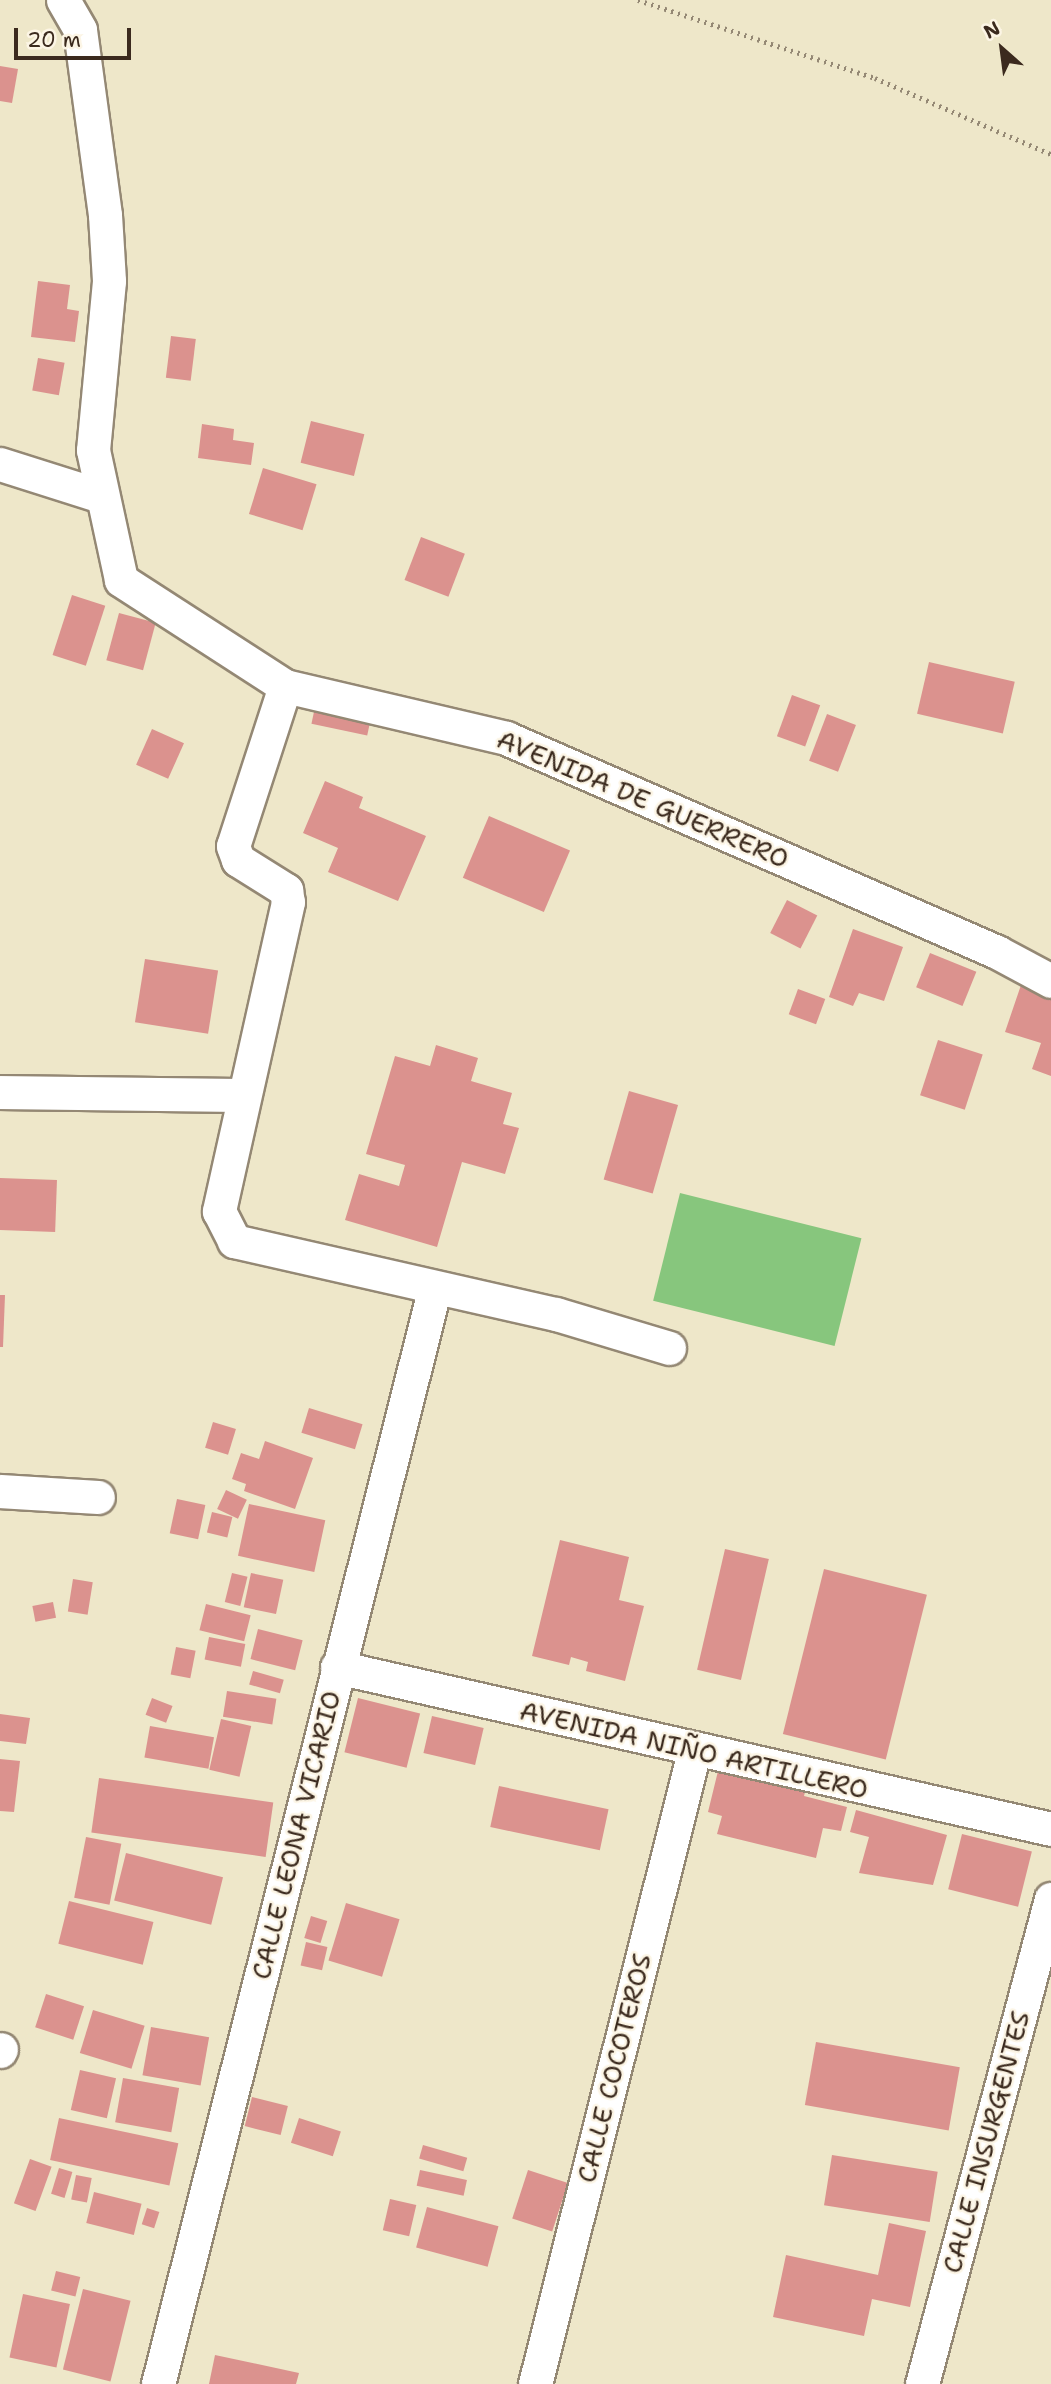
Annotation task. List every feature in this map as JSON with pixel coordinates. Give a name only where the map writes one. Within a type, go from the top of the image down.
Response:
[{"type":"street","name":"AVENIDA DE GUERRERO","points":[[63,0],[80,30],[106,215],[109,281],[93,450],[121,580],[285,686],[506,738],[997,951],[1051,981]]},
{"type":"street","points":[[0,464],[101,496]]},
{"type":"street","points":[[285,686],[233,846],[237,860],[286,890],[288,902],[219,1211],[234,1241],[435,1287],[669,1348]]},
{"type":"street","points":[[0,1092],[243,1095]]},
{"type":"street","name":"CALLE LEONA VICARIO","points":[[158,2384],[435,1287]]},
{"type":"street","points":[[0,1491],[98,1497]]},
{"type":"street","name":"AVENIDA NIÑO ARTILLERO","points":[[337,1667],[694,1752],[1051,1829]]},
{"type":"street","name":"CALLE COCOTEROS","points":[[536,2384],[694,1752]]},
{"type":"street","name":"CALLE INSURGENTES","points":[[922,2384],[1051,1899]]},
{"type":"path","points":[[638,0],[876,78],[1051,154]]},
{"type":"green space","points":[[680,1193],[861,1238],[835,1346],[653,1301]]},
{"type":"building","points":[[0,66],[18,69],[12,103],[0,101]]},
{"type":"building","points":[[38,281],[70,285],[67,309],[79,311],[75,342],[31,337]]},
{"type":"building","points":[[171,336],[196,339],[191,381],[166,378]]},
{"type":"building","points":[[38,358],[65,363],[59,395],[32,390]]},
{"type":"building","points":[[311,421],[364,434],[354,476],[301,463]]},
{"type":"building","points":[[202,424],[234,429],[233,440],[254,443],[251,465],[198,458]]},
{"type":"building","points":[[263,468],[317,484],[303,530],[249,514]]},
{"type":"building","points":[[421,537],[465,554],[448,597],[405,580]]},
{"type":"building","points":[[72,595],[105,606],[86,666],[53,655]]},
{"type":"building","points":[[119,613],[156,623],[143,670],[106,660]]},
{"type":"building","points":[[929,662],[1015,682],[1003,733],[917,714]]},
{"type":"building","points":[[792,695],[820,705],[805,747],[777,736]]},
{"type":"building","points":[[315,707],[371,719],[367,735],[311,724]]},
{"type":"building","points":[[827,714],[856,725],[838,772],[809,761]]},
{"type":"building","points":[[152,729],[184,743],[168,779],[136,765]]},
{"type":"building","points":[[325,781],[363,797],[359,808],[426,836],[398,901],[328,872],[338,848],[303,833]]},
{"type":"building","points":[[489,816],[570,850],[544,912],[463,878]]},
{"type":"building","points":[[787,900],[817,915],[800,948],[770,933]]},
{"type":"building","points":[[853,929],[903,947],[884,1001],[859,993],[853,1006],[829,997]]},
{"type":"building","points":[[930,953],[976,972],[962,1006],[916,987]]},
{"type":"building","points":[[145,959],[218,971],[208,1034],[135,1022]]},
{"type":"building","points":[[1021,985],[1051,994],[1051,1076],[1032,1069],[1041,1043],[1005,1032]]},
{"type":"building","points":[[798,989],[825,999],[816,1024],[789,1014]]},
{"type":"building","points":[[938,1040],[983,1055],[965,1110],[920,1095]]},
{"type":"building","points":[[436,1045],[478,1058],[471,1081],[512,1093],[503,1124],[519,1128],[505,1174],[462,1162],[437,1247],[345,1220],[359,1174],[399,1186],[405,1165],[366,1154],[395,1056],[430,1066]]},
{"type":"building","points":[[629,1091],[678,1105],[653,1193],[604,1179]]},
{"type":"building","points":[[0,1178],[57,1180],[55,1232],[0,1230]]},
{"type":"building","points":[[0,1295],[5,1295],[3,1347],[0,1347]]},
{"type":"building","points":[[309,1408],[363,1424],[355,1449],[301,1433]]},
{"type":"building","points":[[213,1422],[236,1429],[228,1455],[205,1448]]},
{"type":"building","points":[[265,1441],[313,1458],[295,1509],[244,1491],[246,1484],[232,1479],[241,1453],[259,1459]]},
{"type":"building","points":[[226,1490],[247,1500],[238,1519],[217,1509]]},
{"type":"building","points":[[177,1499],[205,1505],[198,1539],[170,1533]]},
{"type":"building","points":[[249,1504],[325,1520],[314,1572],[238,1556]]},
{"type":"building","points":[[212,1512],[232,1517],[227,1537],[207,1532]]},
{"type":"building","points":[[560,1540],[629,1557],[619,1600],[644,1606],[625,1681],[586,1671],[588,1662],[571,1657],[569,1665],[532,1656]]},
{"type":"building","points":[[725,1549],[769,1559],[741,1680],[697,1670]]},
{"type":"building","points":[[824,1569],[927,1595],[886,1760],[783,1734]]},
{"type":"building","points":[[232,1573],[248,1577],[240,1606],[225,1602]]},
{"type":"building","points":[[251,1573],[283,1580],[276,1614],[244,1607]]},
{"type":"building","points":[[73,1579],[93,1582],[88,1615],[68,1612]]},
{"type":"building","points":[[53,1602],[56,1618],[35,1622],[32,1606]]},
{"type":"building","points":[[206,1604],[251,1615],[244,1641],[199,1630]]},
{"type":"building","points":[[258,1629],[303,1640],[295,1670],[251,1659]]},
{"type":"building","points":[[209,1637],[245,1644],[241,1667],[205,1660]]},
{"type":"building","points":[[176,1647],[196,1651],[190,1678],[171,1674]]},
{"type":"building","points":[[253,1671],[284,1680],[280,1693],[249,1684]]},
{"type":"building","points":[[227,1691],[276,1699],[272,1725],[223,1717]]},
{"type":"building","points":[[152,1698],[173,1706],[166,1723],[146,1715]]},
{"type":"building","points":[[358,1698],[420,1713],[407,1768],[344,1752]]},
{"type":"building","points":[[0,1714],[30,1718],[26,1744],[0,1741]]},
{"type":"building","points":[[432,1716],[484,1728],[475,1765],[423,1753]]},
{"type":"building","points":[[221,1719],[251,1726],[240,1777],[209,1770]]},
{"type":"building","points":[[150,1726],[214,1737],[208,1769],[144,1758]]},
{"type":"building","points":[[0,1759],[20,1761],[14,1812],[0,1811]]},
{"type":"building","points":[[719,1767],[806,1788],[804,1796],[847,1807],[841,1831],[823,1828],[816,1858],[717,1834],[722,1816],[708,1812]]},
{"type":"building","points":[[99,1778],[273,1802],[266,1857],[91,1832]]},
{"type":"building","points":[[499,1786],[609,1809],[600,1850],[490,1827]]},
{"type":"building","points":[[856,1810],[947,1835],[933,1885],[859,1873],[869,1837],[850,1832]]},
{"type":"building","points":[[962,1834],[1032,1851],[1018,1907],[948,1889]]},
{"type":"building","points":[[86,1837],[121,1844],[110,1905],[74,1898]]},
{"type":"building","points":[[126,1853],[223,1877],[211,1925],[114,1901]]},
{"type":"building","points":[[69,1901],[153,1922],[143,1965],[58,1944]]},
{"type":"building","points":[[346,1903],[400,1919],[382,1977],[328,1960]]},
{"type":"building","points":[[311,1916],[327,1921],[321,1943],[304,1938]]},
{"type":"building","points":[[306,1942],[327,1947],[322,1970],[301,1965]]},
{"type":"building","points":[[46,1994],[84,2006],[73,2040],[35,2027]]},
{"type":"building","points":[[93,2010],[145,2026],[131,2069],[80,2053]]},
{"type":"building","points":[[151,2027],[209,2037],[201,2086],[142,2075]]},
{"type":"building","points":[[816,2042],[960,2067],[949,2130],[805,2105]]},
{"type":"building","points":[[80,2070],[116,2078],[107,2118],[71,2110]]},
{"type":"building","points":[[123,2078],[179,2088],[171,2132],[115,2122]]},
{"type":"building","points":[[252,2097],[288,2106],[281,2135],[245,2126]]},
{"type":"building","points":[[59,2118],[178,2143],[169,2185],[50,2160]]},
{"type":"building","points":[[299,2118],[341,2132],[333,2156],[291,2143]]},
{"type":"building","points":[[423,2145],[467,2158],[463,2171],[419,2158]]},
{"type":"building","points":[[832,2155],[938,2172],[930,2222],[824,2205]]},
{"type":"building","points":[[30,2159],[52,2167],[36,2211],[14,2203]]},
{"type":"building","points":[[59,2168],[72,2172],[64,2198],[51,2194]]},
{"type":"building","points":[[420,2170],[467,2180],[464,2196],[417,2186]]},
{"type":"building","points":[[528,2170],[568,2183],[552,2231],[512,2219]]},
{"type":"building","points":[[76,2175],[92,2178],[87,2203],[71,2200]]},
{"type":"building","points":[[94,2192],[142,2204],[134,2235],[86,2223]]},
{"type":"building","points":[[390,2199],[416,2205],[409,2236],[383,2230]]},
{"type":"building","points":[[427,2207],[498,2226],[488,2267],[416,2248]]},
{"type":"building","points":[[147,2208],[159,2212],[154,2228],[142,2224]]},
{"type":"building","points":[[889,2223],[926,2231],[910,2307],[872,2299],[864,2336],[773,2317],[786,2255],[878,2275]]},
{"type":"building","points":[[56,2271],[80,2277],[75,2296],[51,2290]]},
{"type":"building","points":[[83,2289],[131,2301],[110,2381],[63,2370]]},
{"type":"building","points":[[23,2294],[70,2304],[56,2368],[9,2358]]},
{"type":"building","points":[[215,2355],[299,2373],[296,2384],[209,2384]]}]
